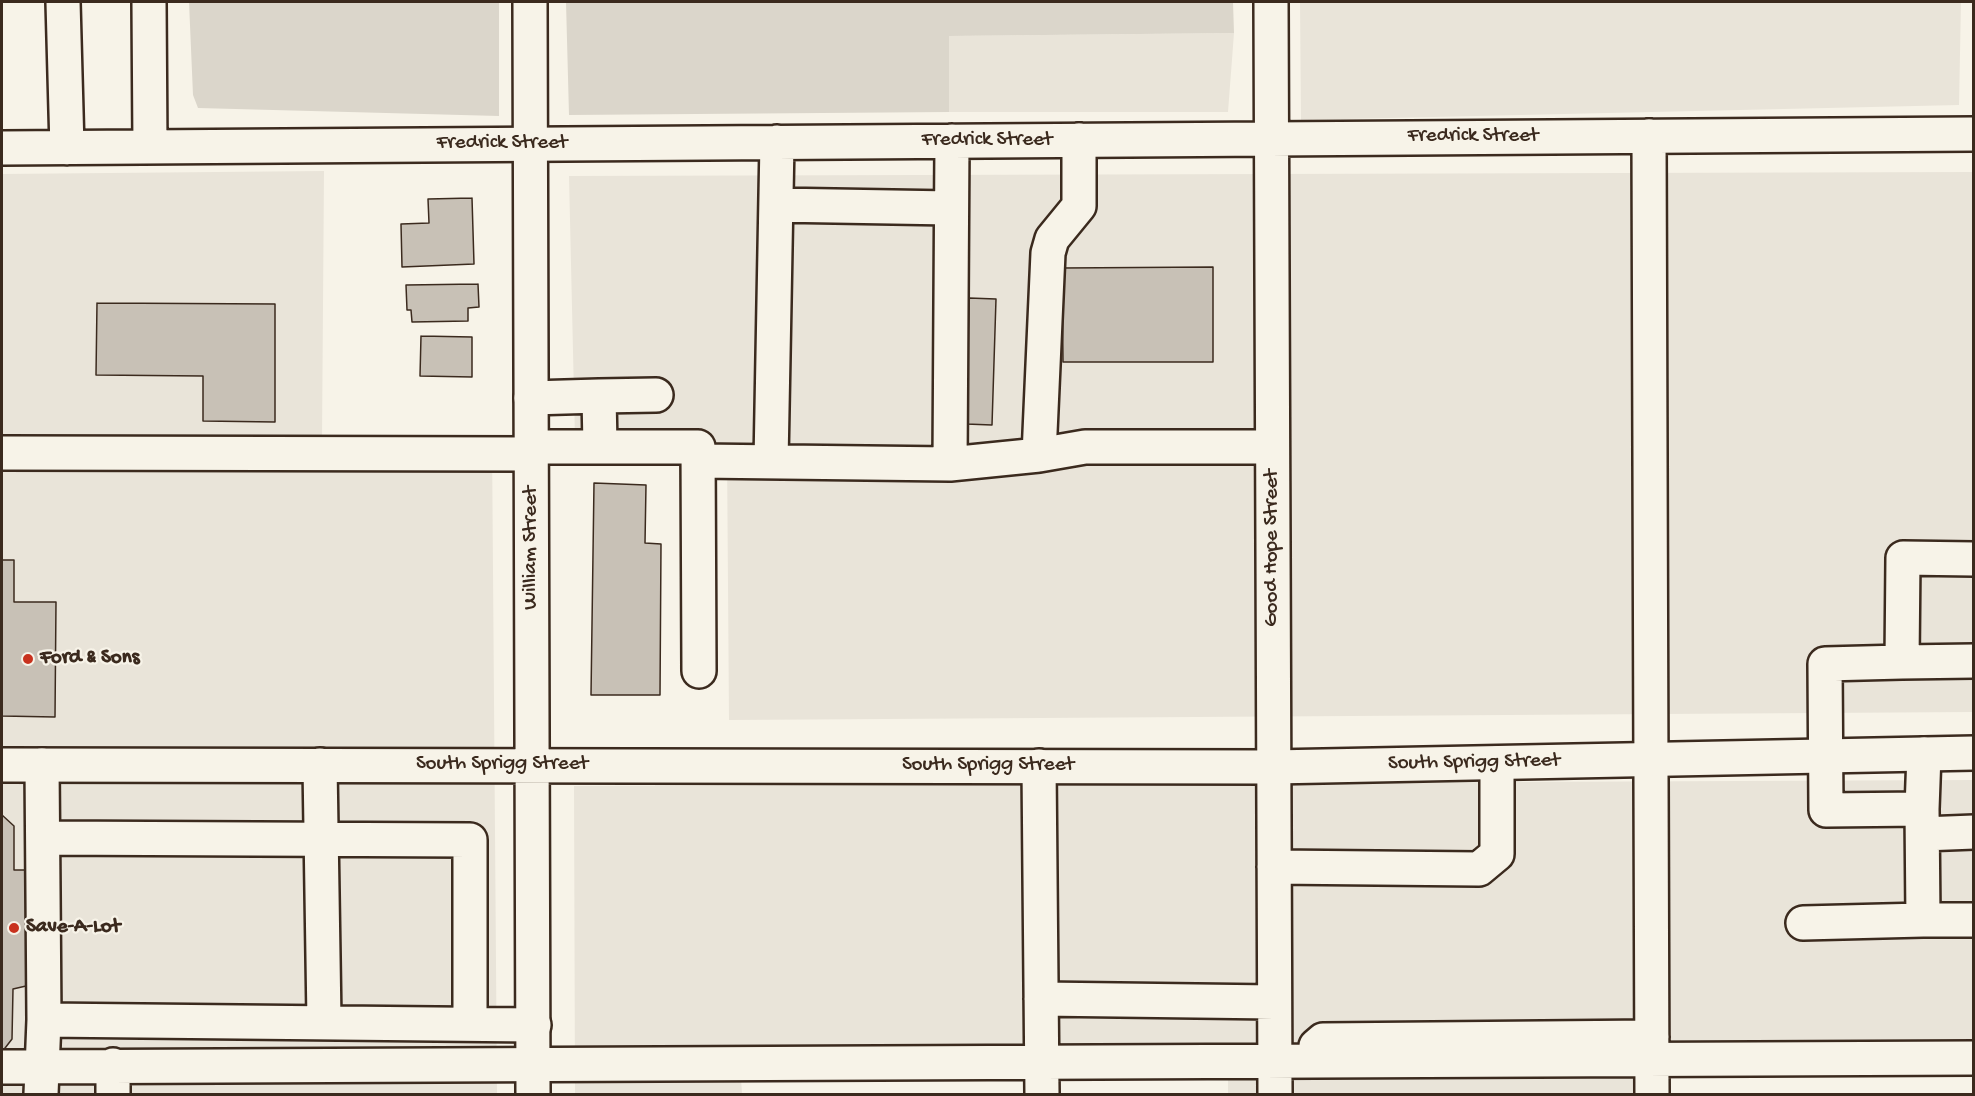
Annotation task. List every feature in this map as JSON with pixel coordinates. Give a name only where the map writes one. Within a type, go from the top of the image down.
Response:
[{"type":"street","points":[[63,2],[67,148]]},
{"type":"street","points":[[149,2],[150,147]]},
{"type":"street","name":"William Street","points":[[530,2],[533,1095]]},
{"type":"street","name":"Good Hope Street","points":[[1271,2],[1274,1002],[1285,1062],[1275,1095]]},
{"type":"street","name":"Fredrick Street","points":[[2,148],[1974,134]]},
{"type":"street","points":[[1649,136],[1652,1095]]},
{"type":"street","points":[[1039,455],[1048,253],[1052,239],[1079,206],[1079,140]]},
{"type":"street","points":[[950,464],[952,141]]},
{"type":"street","points":[[771,462],[777,142]]},
{"type":"street","points":[[776,205],[951,208]]},
{"type":"street","points":[[531,398],[656,394]]},
{"type":"street","points":[[599,396],[600,446]]},
{"type":"street","points":[[2,453],[531,451],[600,446],[698,447],[699,671]]},
{"type":"street","points":[[699,461],[950,464],[1039,455],[1085,447],[1272,447]]},
{"type":"street","points":[[1902,662],[1903,558],[1974,560]]},
{"type":"street","points":[[1974,660],[1825,664],[1826,810],[1922,822],[1974,832]]},
{"type":"street","name":"South Sprigg Street","points":[[2,765],[1274,767],[1974,753]]},
{"type":"street","points":[[1923,920],[1924,754]]},
{"type":"street","points":[[1274,867],[1479,868],[1497,854],[1497,763]]},
{"type":"street","points":[[41,1081],[44,1020],[42,765]]},
{"type":"street","points":[[320,765],[324,1022]]},
{"type":"street","points":[[1039,766],[1042,1095]]},
{"type":"street","points":[[43,838],[470,840],[470,1024]]},
{"type":"street","points":[[1803,923],[1974,920]]},
{"type":"street","points":[[1041,999],[1274,1002]]},
{"type":"street","points":[[44,1020],[534,1025]]},
{"type":"street","points":[[2,1066],[41,1081],[533,1063],[1285,1062],[1323,1040],[1974,1058]]},
{"type":"shaded area","points":[[189,2],[499,2],[499,116],[198,108],[193,95]]},
{"type":"shaded area","points":[[566,2],[1233,2],[1234,33],[949,36],[949,112],[569,115]]},
{"type":"shaded area","points":[[1300,2],[1961,2],[1959,105],[1301,120]]},
{"type":"shaded area","points":[[1234,33],[1228,112],[949,112],[949,36]]},
{"type":"shaded area","points":[[324,171],[322,439],[492,440],[497,1094],[2,1094],[2,174]]},
{"type":"shaded area","points":[[1973,172],[1973,712],[729,720],[727,451],[575,439],[569,176]]},
{"type":"shaded area","points":[[1973,780],[1973,1068],[1670,1071],[1671,1094],[1228,1094],[1228,1071],[741,1078],[742,1094],[575,1094],[574,786]]},
{"type":"building","points":[[472,198],[474,264],[402,267],[401,224],[429,223],[428,199]]},
{"type":"building","points":[[1213,267],[1213,362],[1063,362],[1062,268]]},
{"type":"building","points":[[478,284],[479,307],[468,308],[468,321],[412,322],[411,310],[407,310],[406,285]]},
{"type":"building","points":[[969,298],[996,299],[992,425],[966,424]]},
{"type":"building","points":[[97,303],[275,304],[275,422],[203,421],[203,376],[96,375]]},
{"type":"building","points":[[421,336],[472,337],[472,377],[420,376]]},
{"type":"building","points":[[594,483],[646,485],[645,543],[661,544],[660,695],[591,695]]},
{"type":"building","name":"Ford & Sons","points":[[2,560],[14,560],[14,602],[56,602],[55,717],[2,716]]},
{"type":"building","name":"Save-A-Lot","points":[[2,815],[14,826],[14,870],[26,870],[26,986],[13,989],[12,1039],[2,1052]]},
{"type":"place","name":"Ford & Sons","points":[[28,659]]},
{"type":"place","name":"Save-A-Lot","points":[[14,928]]}]
